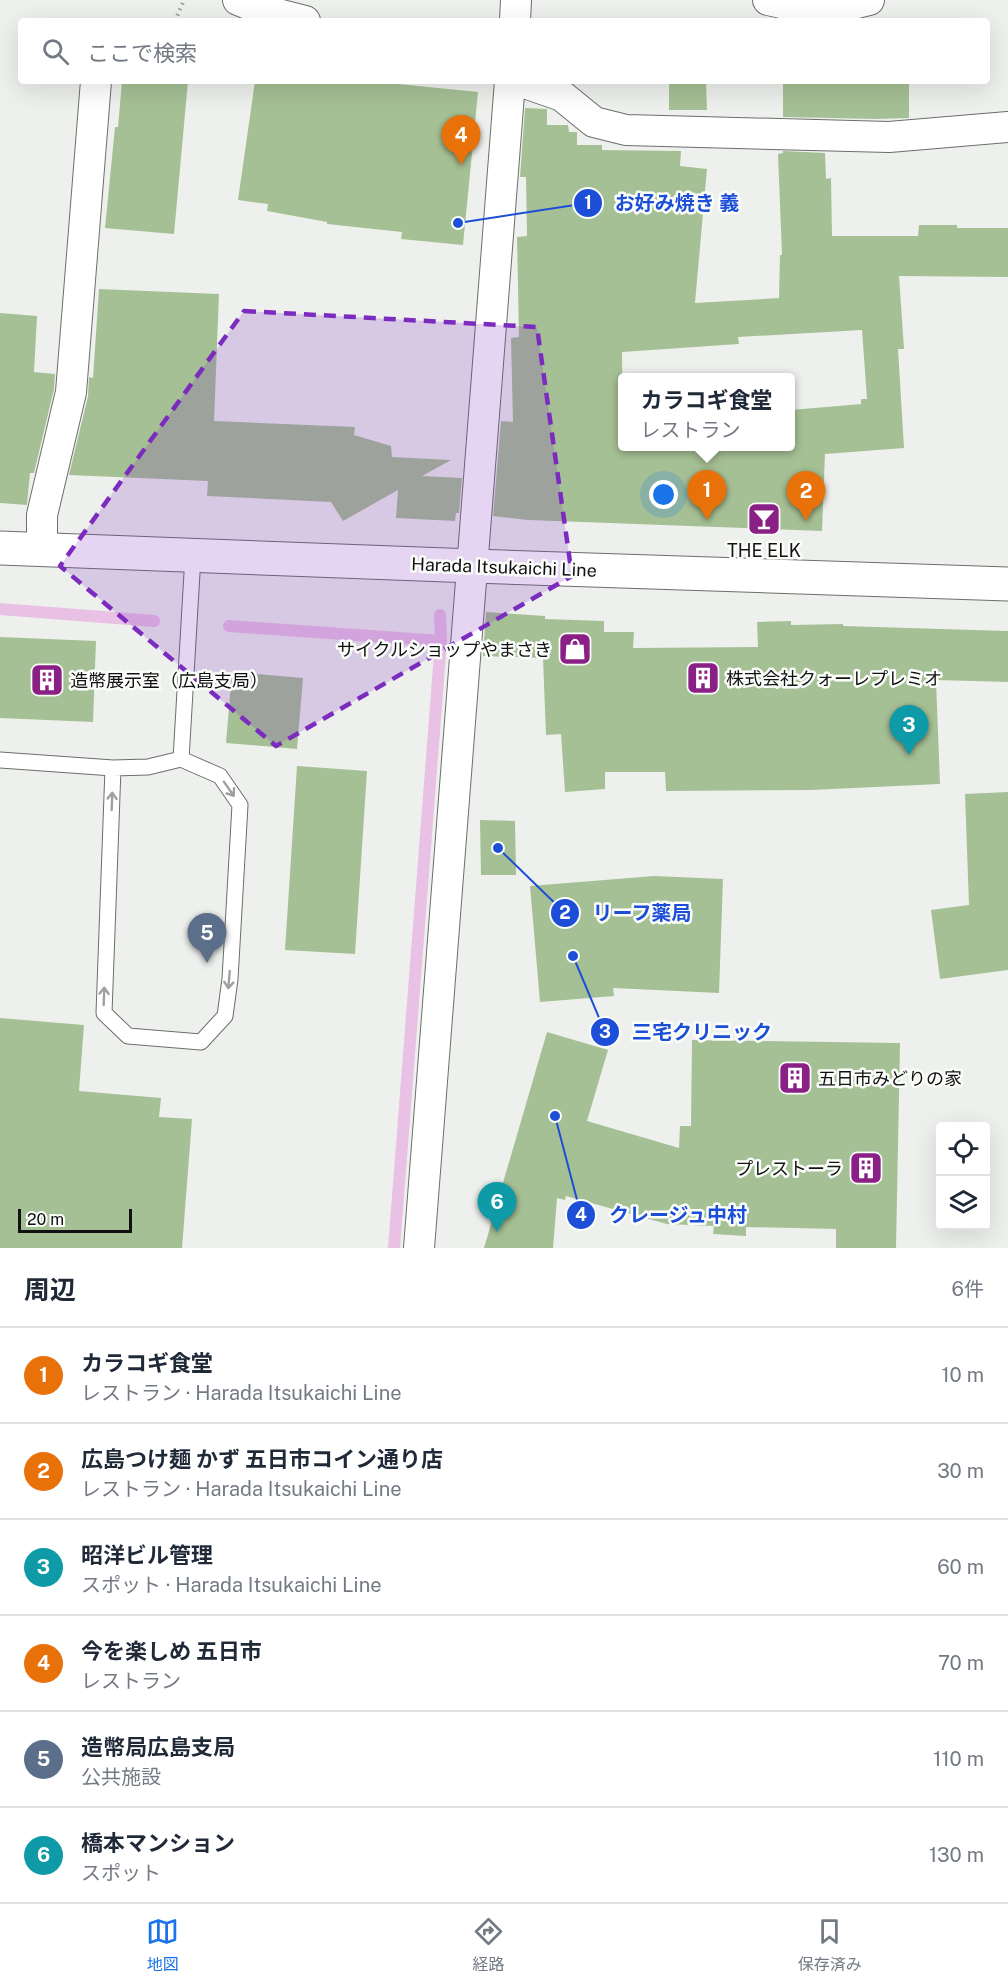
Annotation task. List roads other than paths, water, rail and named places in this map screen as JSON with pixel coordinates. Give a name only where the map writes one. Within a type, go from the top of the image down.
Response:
[{"type":"main road","name":"Harada Itsukaichi Line","points":[[0,548],[1008,584]]},
{"type":"street","points":[[238,0],[262,10],[293,18]]},
{"type":"street","points":[[515,18],[516,0]]},
{"type":"street","points":[[768,0],[822,12],[869,0]]},
{"type":"street","points":[[42,550],[42,515],[71,392],[96,84]]},
{"type":"street","points":[[419,1248],[510,84]]},
{"type":"street","points":[[528,84],[562,96],[594,123],[626,130],[889,137],[1008,127]]},
{"type":"lane","points":[[181,759],[193,556]]},
{"type":"lane","points":[[0,760],[113,768],[148,767],[181,759],[220,776],[240,806],[230,979],[225,1016],[201,1042],[128,1036],[104,1013],[113,768]]},
{"type":"waterway","points":[[0,609],[154,621]]},
{"type":"waterway","points":[[229,626],[441,641],[440,615]]},
{"type":"waterway","points":[[394,1248],[441,641]]},
{"type":"place","name":"今を楽しめ 五日市","points":[[461,165]]},
{"type":"place","name":"お好み焼き 義","points":[[458,223]]},
{"type":"place","name":"THE ELK","points":[[764,519]]},
{"type":"place","name":"カラコギ食堂","points":[[707,520]]},
{"type":"place","name":"広島つけ麺 かず 五日市コイン通り店","points":[[806,521]]},
{"type":"place","name":"サイクルショップやまさき","points":[[575,649]]},
{"type":"place","name":"株式会社クォーレプレミオ","points":[[703,678]]},
{"type":"place","name":"造幣展示室（広島支局）","points":[[47,680]]},
{"type":"place","name":"昭洋ビル管理","points":[[909,755]]},
{"type":"place","name":"リーフ薬局","points":[[498,848]]},
{"type":"place","name":"三宅クリニック","points":[[573,956]]},
{"type":"place","name":"造幣局広島支局","points":[[207,963]]},
{"type":"place","name":"五日市みどりの家","points":[[795,1078]]},
{"type":"place","name":"クレージュ中村","points":[[555,1116]]},
{"type":"place","name":"プレストーラ","points":[[866,1168]]},
{"type":"place","name":"橋本マンション","points":[[497,1232]]}]
